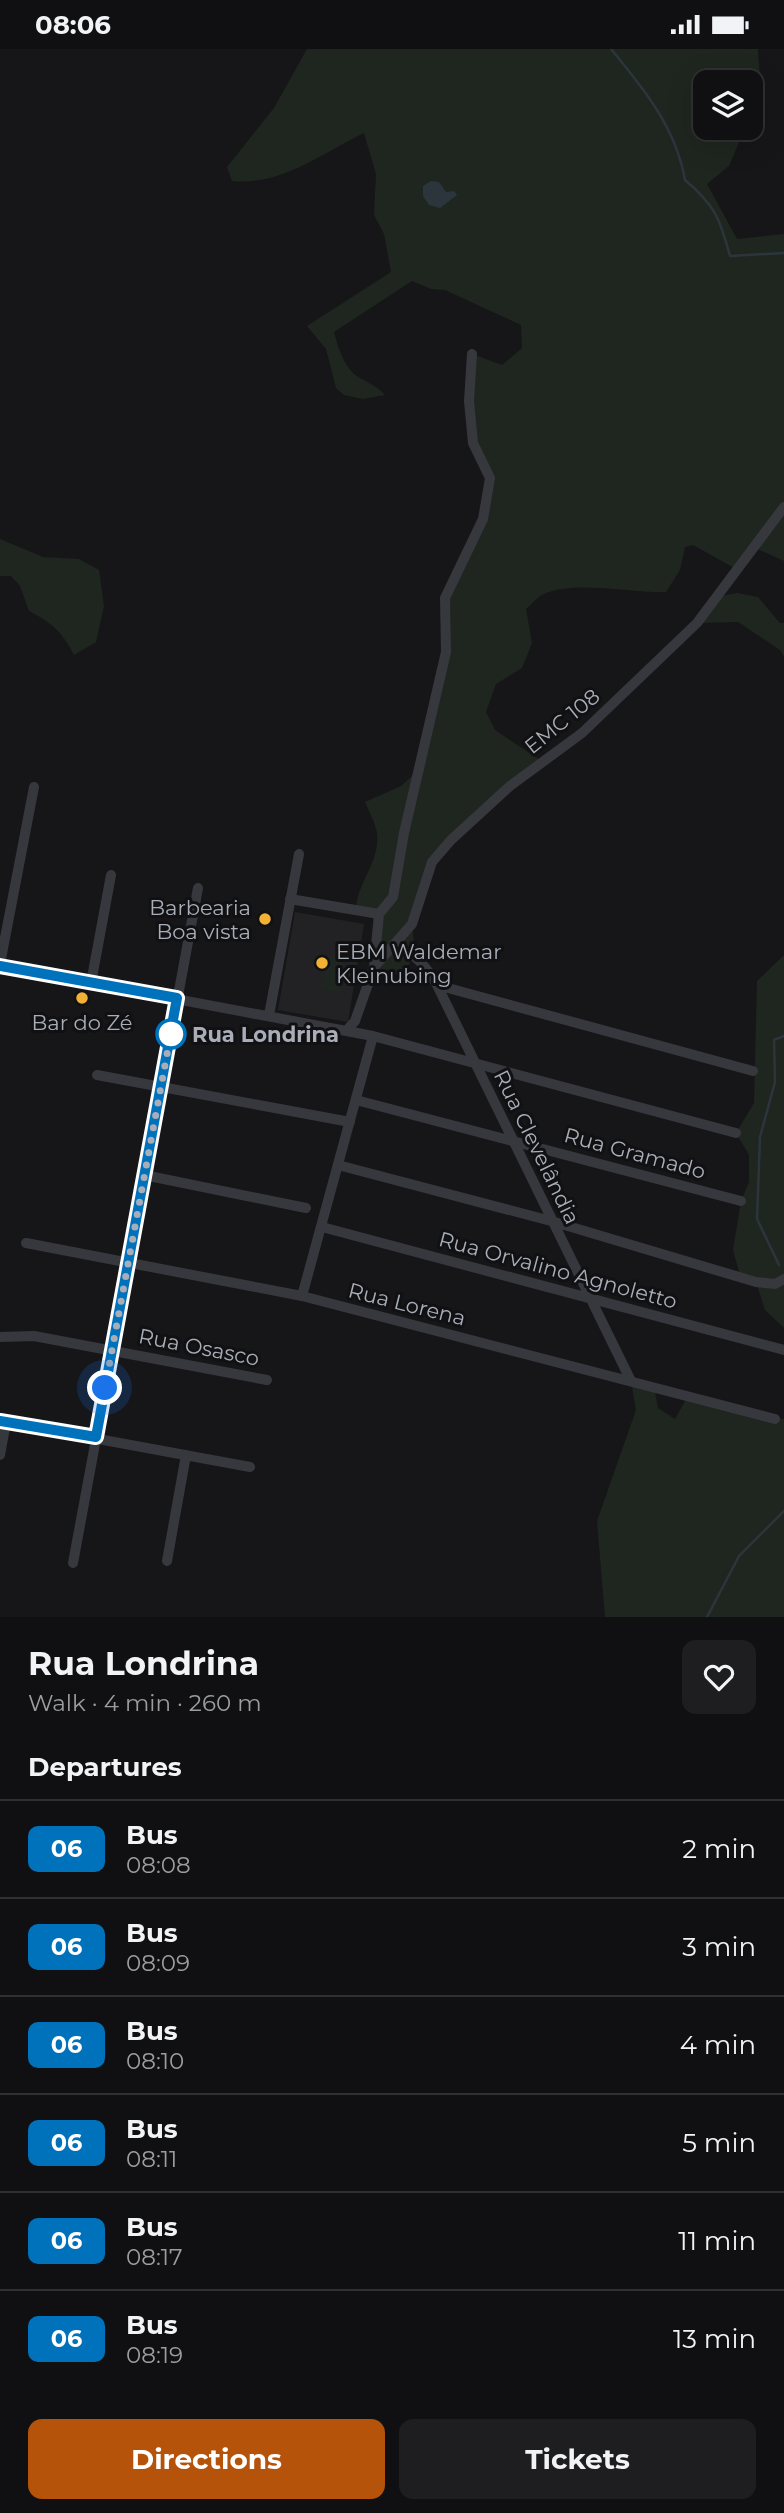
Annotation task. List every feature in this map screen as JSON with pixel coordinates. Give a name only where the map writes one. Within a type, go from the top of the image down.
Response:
[{"type":"street","points":[[346,1031],[355,1021],[374,967],[379,914],[393,897],[404,833],[444,664],[445,597],[483,519],[490,478],[473,443],[469,401],[472,354]]},
{"type":"street","name":"EMC 108","points":[[374,967],[412,924],[432,862],[451,840],[510,786],[582,733],[697,623],[784,507]]},
{"type":"street","points":[[34,787],[0,965],[373,1036],[736,1133]]},
{"type":"street","points":[[269,1015],[299,854]]},
{"type":"street","points":[[91,983],[111,875]]},
{"type":"street","points":[[73,1563],[198,888]]},
{"type":"street","points":[[290,899],[379,914]]},
{"type":"street","name":"Rua Clevelândia","points":[[393,945],[415,954],[426,965],[437,985],[631,1381]]},
{"type":"street","points":[[437,985],[753,1071]]},
{"type":"street","points":[[302,1296],[373,1036]]},
{"type":"street","points":[[97,1075],[350,1122]]},
{"type":"street","name":"Rua Gramado","points":[[356,1100],[741,1201]]},
{"type":"street","points":[[338,1165],[551,1221],[740,1275],[756,1282],[775,1284],[784,1279]]},
{"type":"street","points":[[144,1175],[306,1208]]},
{"type":"street","name":"Rua Orvalino Agnoletto","points":[[322,1227],[784,1350]]},
{"type":"street","name":"Rua Lorena","points":[[26,1243],[302,1296],[775,1419]]},
{"type":"street","name":"Rua Osasco","points":[[0,1338],[34,1336],[267,1380]]},
{"type":"street","points":[[0,1455],[3,1421],[250,1468]]},
{"type":"street","points":[[167,1561],[186,1455]]},
{"type":"shaded area","points":[[307,49],[758,49],[760,70],[693,70],[693,140],[740,140],[729,166],[707,184],[737,239],[784,234],[784,561],[753,547],[736,569],[693,545],[685,547],[680,570],[666,592],[571,588],[544,594],[526,609],[532,643],[522,668],[496,684],[486,712],[495,730],[543,762],[432,862],[412,924],[415,954],[402,976],[374,967],[379,915],[356,910],[357,900],[377,845],[375,826],[365,802],[401,786],[422,767],[446,652],[445,598],[483,519],[490,478],[473,443],[472,354],[502,365],[522,348],[521,325],[445,290],[431,289],[412,281],[334,332],[348,367],[385,395],[363,399],[344,395],[336,388],[326,349],[307,326],[391,272],[384,234],[374,215],[376,174],[364,133],[285,173],[250,181],[232,181],[227,167],[274,108]]},
{"type":"shaded area","points":[[431,181],[439,182],[446,192],[454,191],[457,195],[440,208],[429,205],[423,196],[423,186]]},
{"type":"shaded area","points":[[0,539],[43,557],[79,559],[99,570],[104,606],[96,642],[74,655],[56,629],[29,611],[20,586],[11,576],[0,576]]},
{"type":"shaded area","points":[[737,593],[758,597],[780,623],[784,623],[784,657],[780,650],[738,622],[697,623],[716,597]]},
{"type":"shaded area","name":"EBM Waldemar Kleinubing","points":[[295,912],[364,924],[348,1022],[278,1010]]},
{"type":"shaded area","points":[[784,955],[784,1328],[765,1310],[756,1282],[740,1275],[733,1250],[741,1201],[749,1182],[749,1155],[736,1133],[754,1103],[757,981]]},
{"type":"shaded area","points":[[327,956],[344,959],[339,992],[322,989]]},
{"type":"shaded area","points":[[631,1381],[654,1387],[658,1408],[675,1419],[688,1396],[784,1419],[784,1617],[605,1617],[597,1521],[636,1410]]},
{"type":"waterway","points":[[611,49],[657,110],[674,143],[685,180],[710,205],[723,232],[730,256],[784,253]]},
{"type":"waterway","points":[[779,1265],[757,1219],[760,1137],[775,1082],[774,1040],[784,1036]]},
{"type":"waterway","points":[[707,1617],[739,1556],[784,1511]]},
{"type":"bus line","name":"06","points":[[0,966],[177,998],[96,1437],[0,1421]]},
{"type":"place","name":"Barbearia Boa vista","points":[[265,919]]},
{"type":"place","name":"EBM Waldemar Kleinubing","points":[[322,963]]},
{"type":"place","name":"Bar do Zé","points":[[82,998]]},
{"type":"place","name":"Rua Londrina","points":[[171,1034]]},
{"type":"route","points":[[105,1388],[173,1022],[171,1034]]}]
